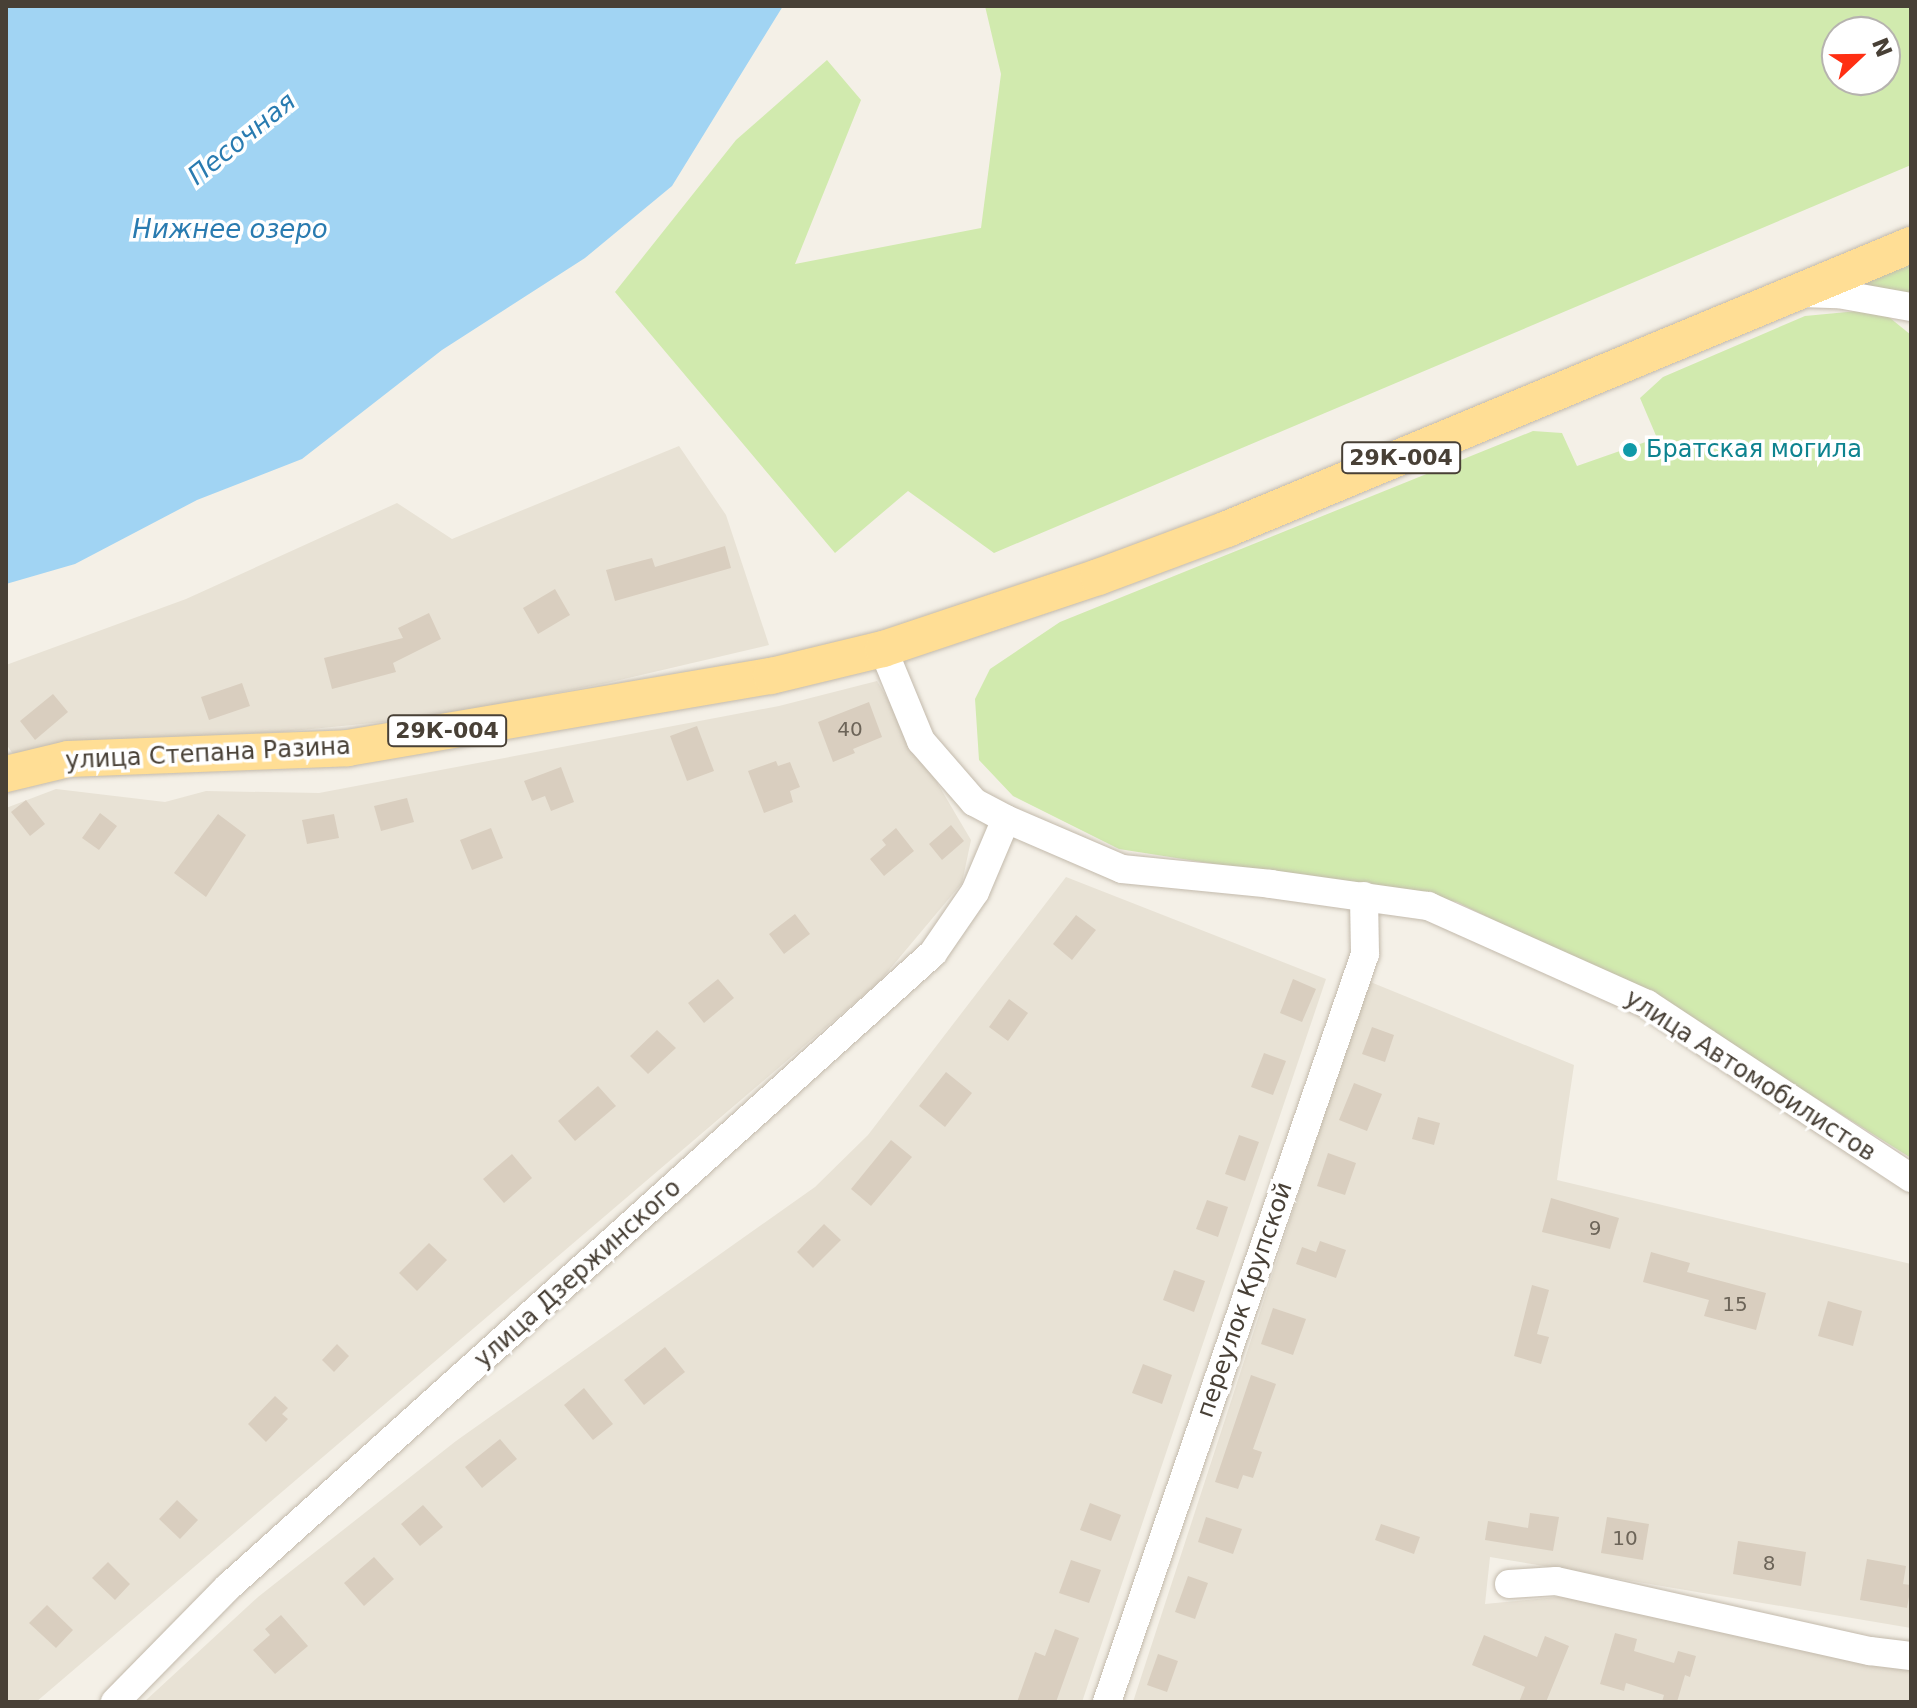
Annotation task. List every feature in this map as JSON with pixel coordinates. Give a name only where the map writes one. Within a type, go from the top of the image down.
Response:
[{"type":"main road","name":"29К-004","points":[[883,649],[1098,577],[1227,529],[1911,245]]},
{"type":"main road","name":"улица Степана Разина","points":[[6,774],[68,759],[348,748],[771,676],[883,649]]},
{"type":"street","points":[[1795,293],[1838,294],[1911,307]]},
{"type":"street","name":"улица Автомобилистов","points":[[883,649],[921,741],[974,802],[1006,819],[1122,869],[1428,906],[1647,1004],[1911,1178]]},
{"type":"street","name":"улица Дзержинского","points":[[115,1702],[228,1587],[933,953],[975,892],[1006,819]]},
{"type":"street","name":"переулок Крупской","points":[[1107,1702],[1365,954],[1364,896]]},
{"type":"street","points":[[1509,1584],[1556,1581],[1870,1651],[1911,1656]]},
{"type":"shaded area","points":[[679,446],[726,515],[769,645],[607,683],[433,717],[281,732],[95,741],[18,761],[6,744],[6,665],[186,599],[397,503],[452,539]]},
{"type":"shaded area","points":[[877,681],[971,840],[962,883],[879,982],[36,1702],[6,1702],[6,808],[56,789],[165,802],[206,791],[319,793],[779,706]]},
{"type":"shaded area","points":[[1066,877],[1326,979],[1082,1702],[144,1702],[258,1597],[456,1441],[815,1187],[868,1135]]},
{"type":"shaded area","points":[[1368,981],[1574,1065],[1557,1180],[1911,1264],[1911,1628],[1490,1557],[1485,1604],[1567,1596],[1911,1670],[1911,1702],[1133,1702]]},
{"type":"green space","points":[[985,6],[1911,6],[1911,165],[994,553],[908,491],[835,553],[615,292],[736,140],[827,60],[861,100],[795,264],[981,228],[1001,74]]},
{"type":"green space","points":[[1911,263],[1911,300],[1849,288]]},
{"type":"green space","points":[[1879,309],[1911,335],[1911,1158],[1674,1009],[1457,902],[1119,849],[1013,796],[979,760],[975,699],[990,669],[1060,622],[1533,431],[1562,433],[1577,466],[1657,438],[1640,398],[1663,377],[1805,316]]},
{"type":"water","name":"Нижнее озеро","points":[[6,6],[783,6],[672,186],[585,258],[442,350],[302,459],[197,500],[75,564],[6,584]]},
{"type":"building","points":[[725,546],[731,568],[615,601],[606,570],[652,558],[655,567]]},
{"type":"building","points":[[555,589],[570,615],[538,634],[523,608]]},
{"type":"building","points":[[429,613],[441,639],[393,663],[396,672],[332,689],[324,658],[403,638],[398,628]]},
{"type":"building","points":[[242,683],[250,706],[209,720],[201,697]]},
{"type":"building","points":[[53,694],[68,712],[35,740],[20,721]]},
{"type":"building","points":[[869,702],[882,737],[853,749],[855,753],[833,762],[818,722]]},
{"type":"building","points":[[697,726],[714,771],[687,781],[670,736]]},
{"type":"building","points":[[776,761],[778,766],[790,762],[800,787],[790,791],[793,802],[764,813],[748,771]]},
{"type":"building","points":[[561,767],[574,802],[551,811],[545,796],[532,801],[524,781]]},
{"type":"building","points":[[407,798],[414,822],[381,831],[374,806]]},
{"type":"building","points":[[26,800],[45,824],[30,836],[11,812]]},
{"type":"building","points":[[100,813],[117,826],[99,850],[82,838]]},
{"type":"building","points":[[218,814],[246,835],[206,897],[174,873]]},
{"type":"building","points":[[334,814],[339,838],[307,844],[302,820]]},
{"type":"building","points":[[951,825],[964,841],[942,860],[929,844]]},
{"type":"building","points":[[491,828],[503,858],[472,870],[460,840]]},
{"type":"building","points":[[896,828],[914,851],[884,876],[870,859],[886,845],[882,840]]},
{"type":"building","points":[[795,914],[810,934],[784,954],[769,934]]},
{"type":"building","points":[[1076,915],[1096,930],[1072,960],[1053,944]]},
{"type":"building","points":[[718,979],[734,998],[704,1023],[688,1003]]},
{"type":"building","points":[[1293,979],[1316,989],[1302,1022],[1280,1013]]},
{"type":"building","points":[[1009,999],[1028,1013],[1008,1041],[989,1027]]},
{"type":"building","points":[[1372,1027],[1394,1035],[1385,1062],[1362,1054]]},
{"type":"building","points":[[657,1030],[676,1048],[648,1074],[630,1056]]},
{"type":"building","points":[[1264,1053],[1286,1061],[1273,1095],[1251,1087]]},
{"type":"building","points":[[946,1072],[972,1093],[945,1127],[919,1106]]},
{"type":"building","points":[[1354,1083],[1382,1094],[1367,1131],[1339,1120]]},
{"type":"building","points":[[598,1086],[616,1106],[575,1141],[558,1121]]},
{"type":"building","points":[[1418,1117],[1440,1123],[1434,1145],[1412,1139]]},
{"type":"building","points":[[1239,1135],[1259,1142],[1245,1181],[1225,1174]]},
{"type":"building","points":[[891,1140],[912,1157],[871,1206],[851,1189]]},
{"type":"building","points":[[1328,1153],[1356,1163],[1345,1195],[1317,1186]]},
{"type":"building","points":[[512,1154],[532,1178],[504,1203],[483,1179]]},
{"type":"building","points":[[1551,1198],[1619,1218],[1610,1249],[1542,1232]]},
{"type":"building","points":[[1207,1200],[1228,1207],[1218,1237],[1196,1229]]},
{"type":"building","points":[[824,1224],[841,1240],[813,1268],[797,1252]]},
{"type":"building","points":[[1320,1241],[1346,1250],[1336,1278],[1296,1264],[1302,1247],[1316,1252]]},
{"type":"building","points":[[429,1243],[447,1260],[417,1291],[399,1273]]},
{"type":"building","points":[[1651,1252],[1690,1263],[1687,1272],[1766,1293],[1756,1330],[1704,1316],[1709,1300],[1643,1282]]},
{"type":"building","points":[[1174,1270],[1205,1281],[1194,1312],[1163,1300]]},
{"type":"building","points":[[1532,1285],[1549,1290],[1537,1334],[1549,1337],[1541,1364],[1514,1356]]},
{"type":"building","points":[[1828,1301],[1862,1311],[1853,1346],[1818,1336]]},
{"type":"building","points":[[1273,1308],[1306,1319],[1293,1355],[1261,1344]]},
{"type":"building","points":[[337,1344],[349,1356],[334,1372],[322,1360]]},
{"type":"building","points":[[665,1347],[685,1372],[644,1405],[624,1380]]},
{"type":"building","points":[[1143,1364],[1172,1375],[1162,1404],[1132,1393]]},
{"type":"building","points":[[1251,1375],[1276,1384],[1253,1449],[1262,1452],[1253,1478],[1243,1475],[1238,1489],[1215,1482]]},
{"type":"building","points":[[584,1388],[613,1424],[593,1440],[564,1405]]},
{"type":"building","points":[[275,1396],[288,1408],[282,1414],[288,1419],[266,1442],[248,1424]]},
{"type":"building","points":[[500,1439],[517,1459],[482,1488],[465,1467]]},
{"type":"building","points":[[177,1500],[198,1520],[180,1539],[159,1519]]},
{"type":"building","points":[[1090,1503],[1121,1515],[1111,1541],[1080,1530]]},
{"type":"building","points":[[423,1505],[443,1527],[420,1546],[401,1524]]},
{"type":"building","points":[[1530,1513],[1559,1517],[1553,1551],[1485,1540],[1488,1521],[1528,1528]]},
{"type":"building","points":[[1206,1517],[1242,1529],[1233,1554],[1198,1542]]},
{"type":"building","points":[[1607,1517],[1649,1524],[1643,1560],[1601,1553]]},
{"type":"building","points":[[1381,1524],[1420,1537],[1414,1554],[1375,1540]]},
{"type":"building","points":[[1738,1541],[1806,1552],[1801,1586],[1733,1574]]},
{"type":"building","points":[[374,1557],[394,1579],[364,1606],[344,1583]]},
{"type":"building","points":[[1867,1559],[1906,1566],[1903,1584],[1911,1585],[1907,1608],[1860,1600]]},
{"type":"building","points":[[1071,1560],[1101,1570],[1089,1603],[1059,1593]]},
{"type":"building","points":[[108,1562],[130,1584],[115,1600],[92,1578]]},
{"type":"building","points":[[1188,1576],[1208,1583],[1195,1619],[1175,1612]]},
{"type":"building","points":[[47,1605],[73,1630],[56,1648],[29,1623]]},
{"type":"building","points":[[281,1615],[308,1646],[275,1674],[253,1650],[270,1635],[265,1629]]},
{"type":"building","points":[[1055,1629],[1079,1638],[1056,1702],[1017,1702],[1035,1652],[1045,1656]]},
{"type":"building","points":[[1615,1633],[1637,1639],[1634,1651],[1674,1663],[1678,1651],[1696,1656],[1690,1677],[1685,1675],[1677,1702],[1662,1702],[1664,1695],[1626,1683],[1624,1691],[1600,1684]]},
{"type":"building","points":[[1484,1635],[1537,1657],[1545,1636],[1569,1646],[1546,1702],[1519,1702],[1525,1687],[1472,1665]]},
{"type":"building","points":[[1158,1654],[1178,1661],[1167,1692],[1147,1685]]},
{"type":"place","name":"Братская могила","points":[[1630,450]]},
{"type":"water label","name":"Песочная","points":[[242,139]]}]
